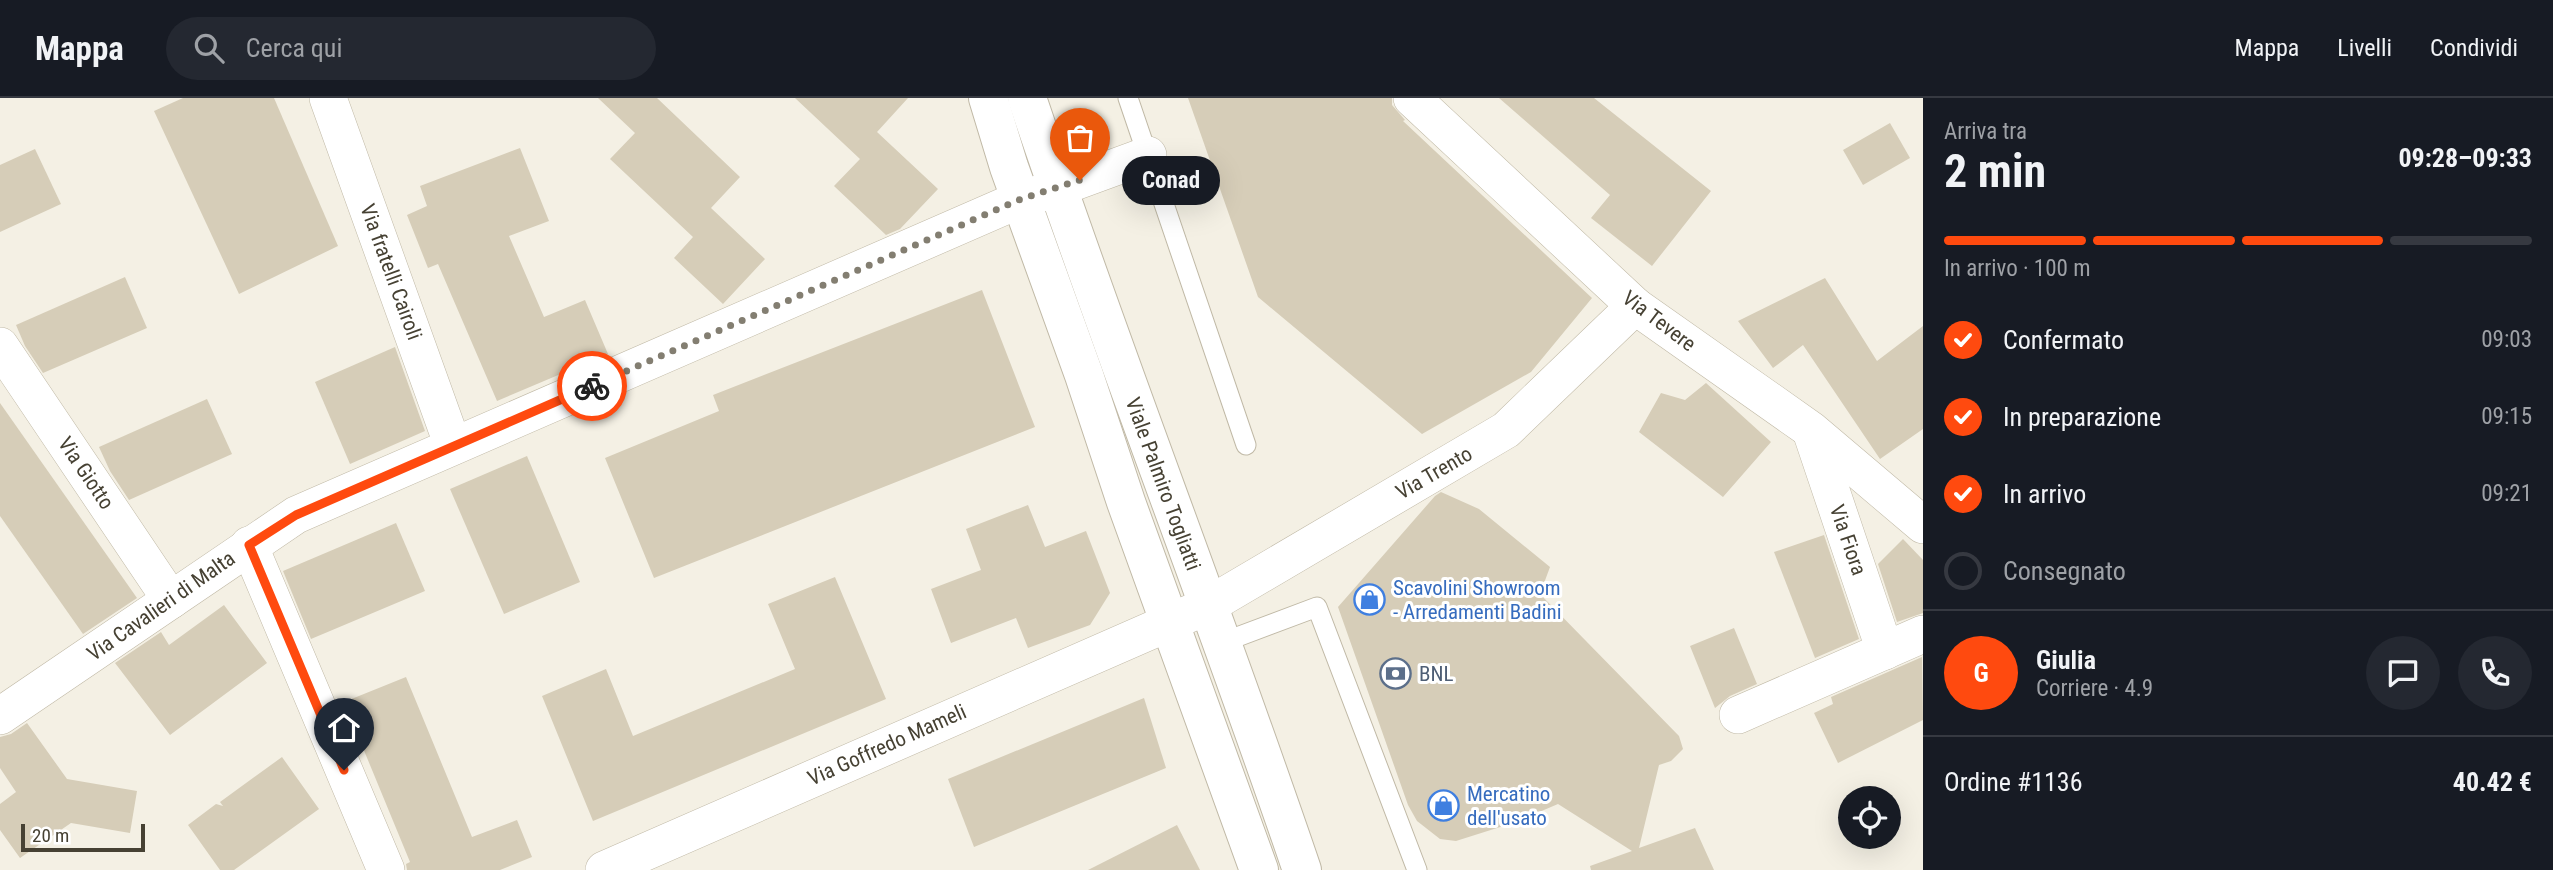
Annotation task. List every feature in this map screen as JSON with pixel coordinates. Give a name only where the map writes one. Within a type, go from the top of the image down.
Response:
[{"type":"street","name":"Via fratelli Cairoli","points":[[328,98],[453,446]]},
{"type":"street","name":"Viale Palmiro Togliatti","points":[[988,98],[1169,621],[1259,870]]},
{"type":"street","name":"Viale Palmiro Togliatti","points":[[1027,98],[1264,759],[1301,870]]},
{"type":"street","name":"Via Tevere","points":[[1412,98],[1635,306],[1811,430],[1923,525]]},
{"type":"street","name":"Via Cavalieri di Malta","points":[[0,716],[296,515],[1021,199],[1148,155]]},
{"type":"street","name":"Via Trento","points":[[1169,621],[1207,606],[1506,430],[1635,306]]},
{"type":"street","name":"Via Giotto","points":[[0,346],[171,600]]},
{"type":"street","name":"Via Fiora","points":[[1811,430],[1885,650]]},
{"type":"street","points":[[249,545],[386,870]]},
{"type":"street","name":"Via Goffredo Mameli","points":[[604,870],[1169,621]]},
{"type":"street","points":[[1738,715],[1923,634]]},
{"type":"lane","points":[[1128,98],[1246,445]]},
{"type":"lane","points":[[1221,643],[1317,607],[1418,870]]},
{"type":"building","points":[[183,98],[274,98],[338,246],[239,294],[154,111]]},
{"type":"building","points":[[598,98],[657,98],[740,177],[711,208],[765,259],[723,304],[674,258],[693,237],[610,159],[635,133]]},
{"type":"building","points":[[795,98],[908,98],[877,132],[938,189],[900,229],[886,235],[834,186],[860,159]]},
{"type":"building","points":[[1188,98],[1392,98],[1392,105],[1405,120],[1403,121],[1592,298],[1531,372],[1422,434],[1258,297]]},
{"type":"building","points":[[1499,98],[1594,98],[1711,191],[1652,266],[1591,218],[1610,195]]},
{"type":"building","points":[[1890,123],[1910,158],[1863,185],[1843,150]]},
{"type":"building","points":[[520,148],[549,221],[509,236],[544,317],[585,300],[608,354],[497,401],[438,264],[428,268],[407,215],[427,206],[420,186]]},
{"type":"building","points":[[35,149],[61,204],[0,232],[0,165]]},
{"type":"building","points":[[125,277],[147,328],[43,373],[25,346],[16,325]]},
{"type":"building","points":[[1825,278],[1877,361],[1923,326],[1923,429],[1880,459],[1803,345],[1773,368],[1738,321]]},
{"type":"building","points":[[982,290],[1035,427],[654,578],[605,458],[719,411],[713,395]]},
{"type":"building","points":[[395,347],[425,431],[350,464],[315,382]]},
{"type":"building","points":[[1706,383],[1771,442],[1723,497],[1639,432],[1661,393],[1685,400]]},
{"type":"building","points":[[207,399],[232,454],[129,500],[110,471],[99,447]]},
{"type":"building","points":[[0,403],[137,598],[83,634],[0,516]]},
{"type":"building","points":[[527,456],[580,582],[504,614],[450,489]]},
{"type":"building","points":[[1441,492],[1479,509],[1550,567],[1540,594],[1679,736],[1683,749],[1671,761],[1659,765],[1639,848],[1695,828],[1714,870],[1591,870],[1590,866],[1632,851],[1558,804],[1516,822],[1456,841],[1440,839],[1417,821],[1408,805],[1338,607]]},
{"type":"building","points":[[1028,505],[1045,547],[1086,531],[1110,593],[1090,625],[1028,648],[1016,618],[951,643],[931,589],[981,570],[966,529]]},
{"type":"building","points":[[396,523],[425,591],[311,639],[283,571]]},
{"type":"building","points":[[1824,535],[1859,639],[1815,658],[1774,552]]},
{"type":"building","points":[[1903,539],[1923,560],[1923,613],[1897,622],[1878,564]]},
{"type":"building","points":[[835,577],[886,699],[593,821],[542,696],[606,669],[633,736],[795,669],[768,604]]},
{"type":"building","points":[[224,605],[267,663],[170,735],[115,663],[161,632],[169,645]]},
{"type":"building","points":[[1734,628],[1757,684],[1730,696],[1715,708],[1690,646]]},
{"type":"building","points":[[1922,657],[1923,720],[1838,763],[1814,713],[1833,704],[1831,697]]},
{"type":"building","points":[[406,677],[472,837],[517,820],[532,857],[500,870],[407,870],[406,864],[410,862],[344,702]]},
{"type":"building","points":[[1144,698],[1166,768],[974,847],[948,779]]},
{"type":"building","points":[[27,723],[67,779],[137,791],[130,833],[71,823],[20,858],[0,830],[0,804],[16,792],[0,768],[0,737],[11,734]]},
{"type":"building","points":[[282,757],[319,809],[234,870],[220,870],[188,825],[216,804],[223,806],[220,802]]},
{"type":"building","points":[[1177,825],[1200,870],[1088,870]]},
{"type":"way so far","points":[[592,386],[1021,199],[1080,180]]},
{"type":"place","name":"Conad","points":[[1080,180]]},
{"type":"place","name":"Scavolini Showroom - Arredamenti Badini","points":[[1370,600]]},
{"type":"place","name":"BNL","points":[[1396,674]]},
{"type":"place","name":"Mercatino dell'usato","points":[[1444,806]]},
{"type":"route","points":[[344,770],[249,545],[296,515],[592,386]]}]
